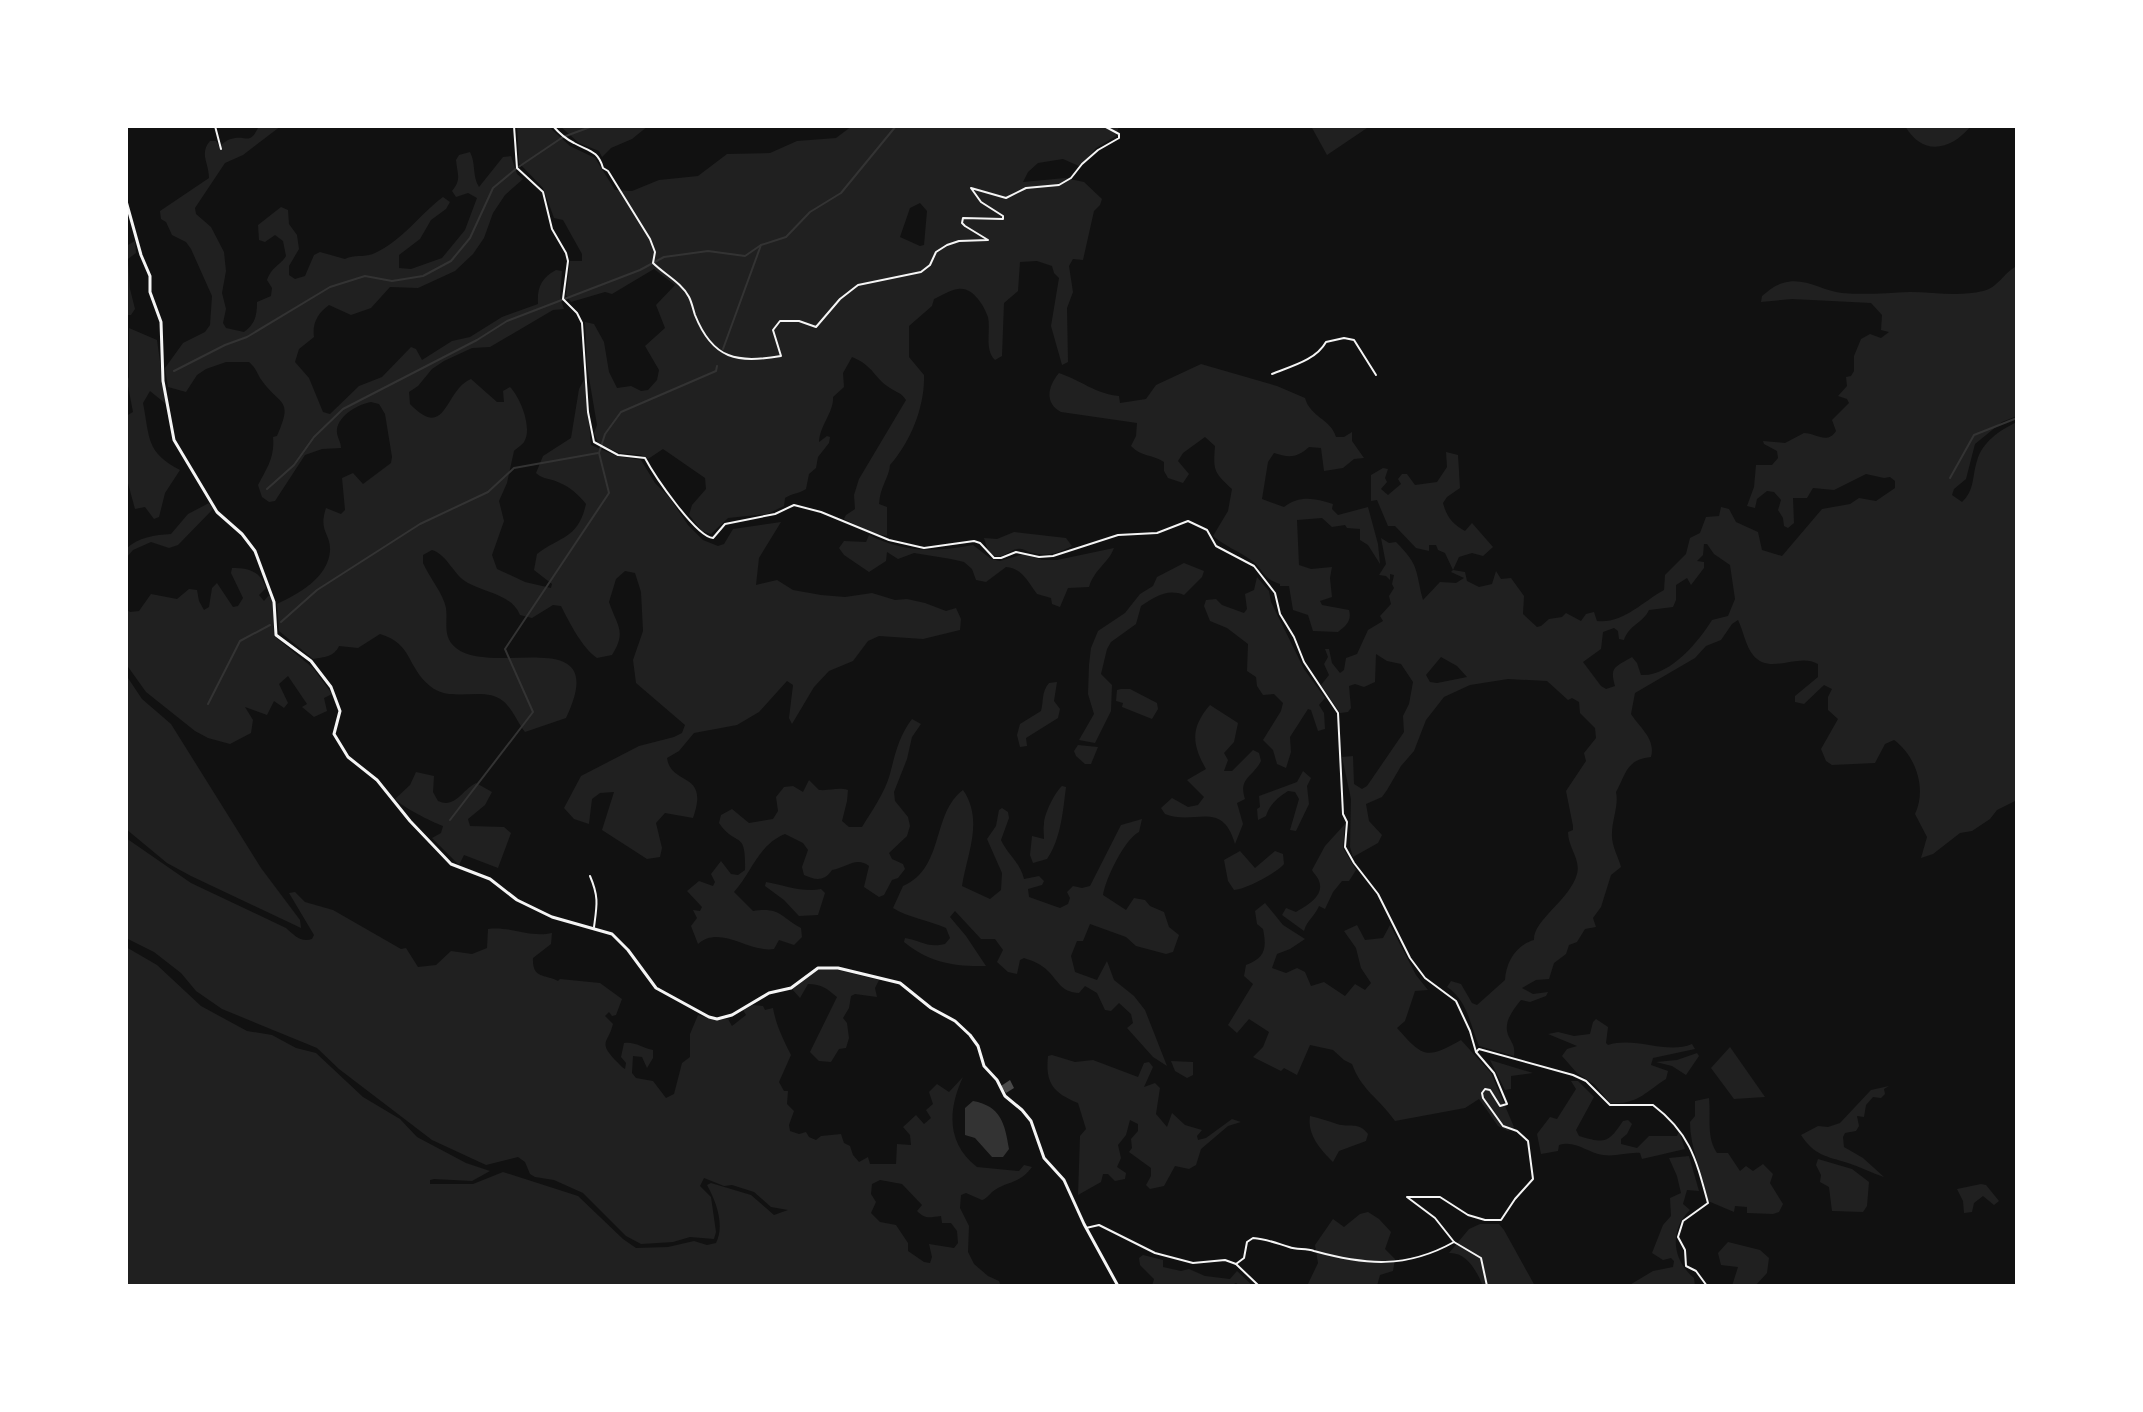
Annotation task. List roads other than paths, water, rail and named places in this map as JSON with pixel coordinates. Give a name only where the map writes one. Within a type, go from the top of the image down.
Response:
[{"type":"street","points":[[215,126],[221,149]]},
{"type":"street","points":[[514,126],[517,168],[543,192],[552,229],[566,253],[568,261],[563,299],[582,323],[588,412],[594,442],[618,455],[645,458],[651,472],[687,519],[706,537],[713,538],[725,524],[771,515],[794,505],[821,512],[889,540],[924,548],[974,541],[994,558],[1016,552],[1039,557],[1082,549],[1118,535],[1157,533],[1188,521],[1207,530],[1216,546],[1254,566],[1275,593],[1280,614],[1304,662],[1338,713],[1343,814],[1347,822],[1345,847],[1378,894],[1410,958],[1425,978],[1456,1001],[1476,1052],[1494,1073],[1507,1104],[1500,1106],[1490,1090],[1485,1089],[1483,1098],[1503,1126],[1517,1131],[1528,1141],[1533,1179],[1501,1220],[1468,1215],[1440,1197],[1407,1197],[1435,1218],[1454,1242],[1481,1258],[1487,1286]]},
{"type":"street","points":[[553,126],[563,137],[595,152],[601,159],[603,168],[608,171],[650,239],[655,252],[653,263],[688,293],[710,345],[730,356],[756,360],[781,356],[773,330],[780,321],[799,321],[816,327],[840,299],[858,285],[921,272],[930,265],[938,250],[959,241],[988,240],[965,226],[963,218],[1003,219],[1003,216],[981,202],[971,188],[1006,198],[1026,188],[1059,185],[1071,178],[1098,150],[1119,138],[1119,134],[1104,126]]},
{"type":"street","points":[[126,201],[161,322],[163,381],[174,440],[217,512],[242,534],[255,551],[274,602],[276,635],[311,661],[331,687],[340,708],[334,730],[339,745],[348,757],[377,780],[451,864],[490,879],[517,900],[552,917],[594,928],[619,939],[656,988],[717,1019],[732,1015],[769,993],[791,988],[818,968],[838,968],[900,983],[931,1008],[955,1021],[978,1046],[984,1066],[997,1080],[1005,1096],[1031,1121],[1044,1158],[1064,1180],[1118,1286]]},
{"type":"street","points":[[1272,374],[1311,358],[1323,349],[1326,342],[1344,338],[1354,340],[1376,375]]},
{"type":"street","points":[[590,876],[597,890],[594,928]]},
{"type":"street","points":[[1476,1052],[1479,1049],[1573,1075],[1586,1081],[1610,1105],[1653,1105],[1677,1125],[1692,1152],[1708,1203],[1683,1221],[1678,1237],[1685,1250],[1686,1266],[1696,1271],[1707,1286]]},
{"type":"street","points":[[1086,1228],[1099,1225],[1155,1253],[1193,1263],[1225,1260],[1236,1264],[1259,1286]]},
{"type":"street","points":[[1236,1264],[1244,1258],[1247,1242],[1253,1238],[1275,1240],[1288,1247],[1313,1250],[1324,1255],[1381,1262],[1416,1258],[1454,1242]]},
{"type":"waterway","points":[[174,371],[247,337],[330,287],[365,276],[392,281],[423,276],[451,261],[470,238],[493,188],[563,137],[593,126]]},
{"type":"waterway","points":[[723,349],[761,245],[786,237],[810,212],[841,193],[896,126]]},
{"type":"waterway","points":[[267,489],[294,465],[314,437],[343,409],[477,340],[507,321],[640,270],[664,257],[708,251],[745,256],[761,245]]},
{"type":"waterway","points":[[450,820],[533,712],[505,649],[609,493],[599,453],[605,434],[621,412],[716,371],[717,366]]},
{"type":"waterway","points":[[1950,478],[1974,435],[2017,418]]},
{"type":"waterway","points":[[281,622],[317,590],[420,524],[488,492],[514,468],[598,453]]},
{"type":"waterway","points":[[208,704],[240,641],[270,625]]}]
